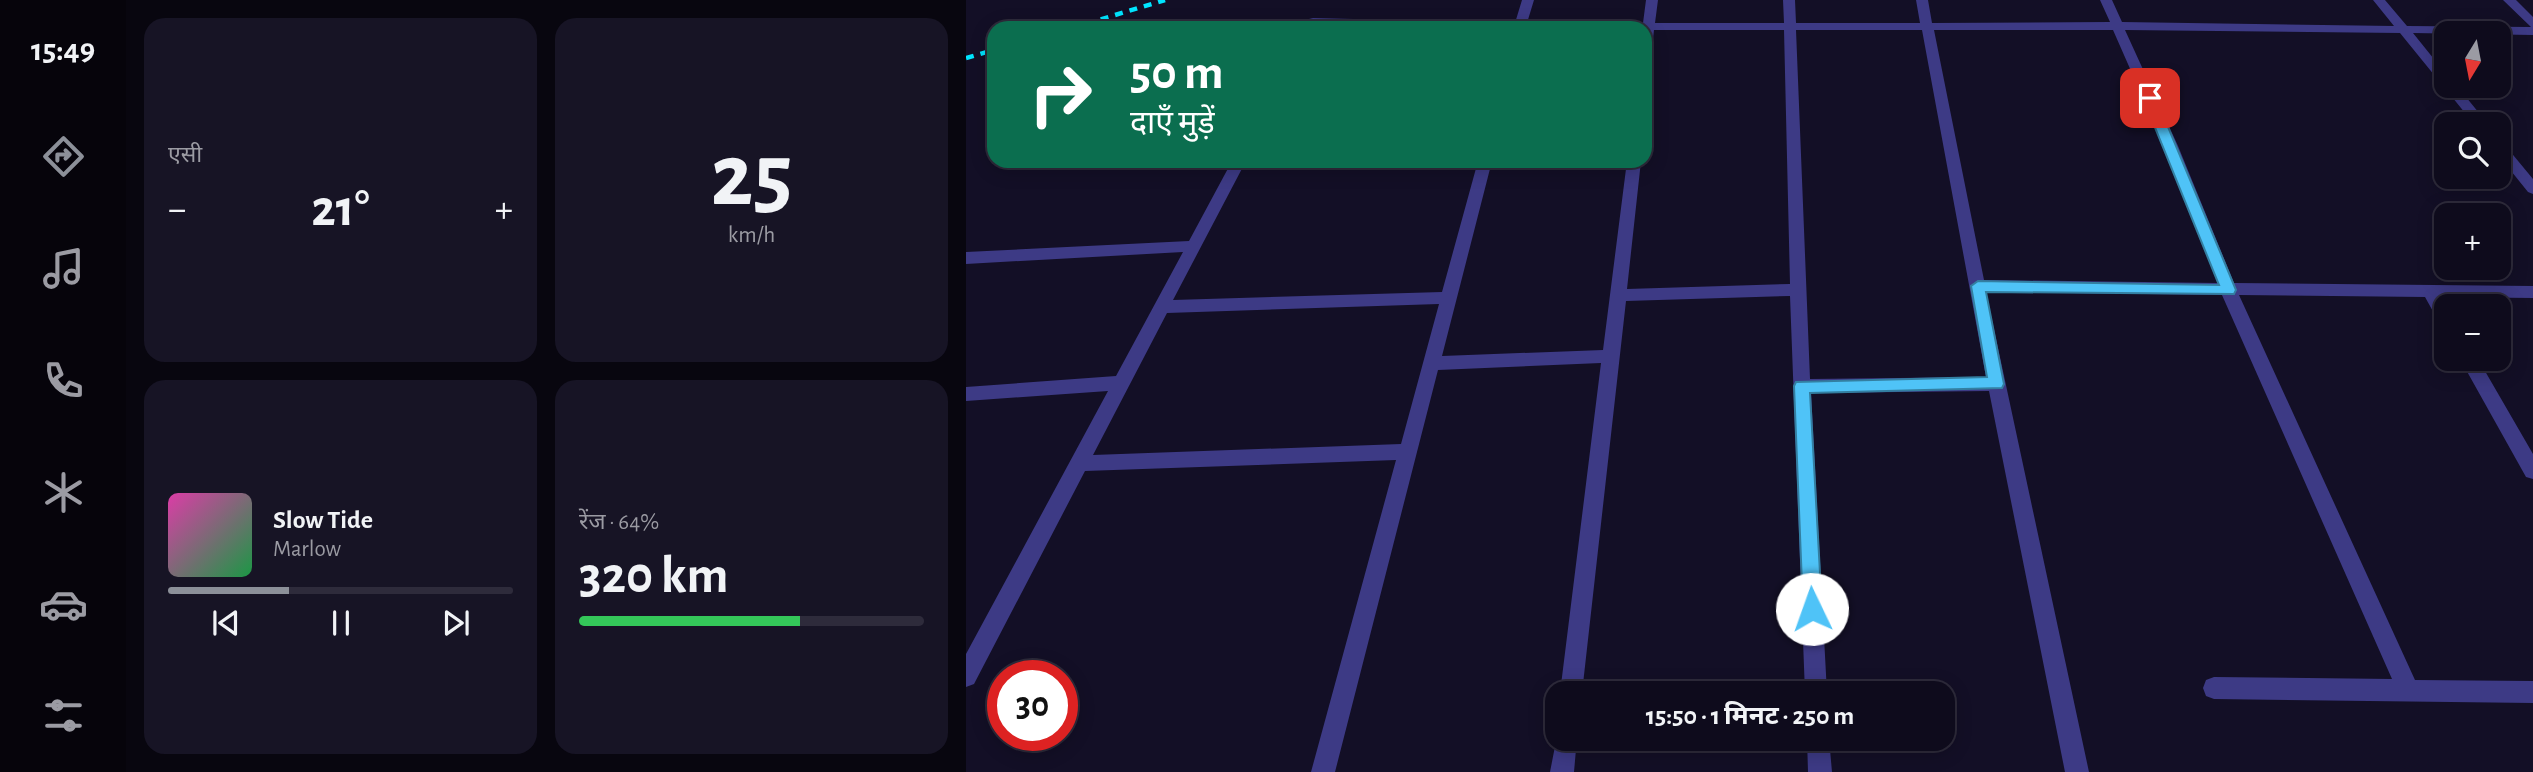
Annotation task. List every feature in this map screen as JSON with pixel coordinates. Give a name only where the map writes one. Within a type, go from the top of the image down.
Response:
[{"type":"street","points":[[1522,21],[1528,0]]},
{"type":"street","points":[[1649,21],[1652,0]]},
{"type":"street","points":[[1789,0],[1798,290],[1815,681]]},
{"type":"street","points":[[1922,0],[1996,384],[2077,772]]},
{"type":"street","points":[[2106,0],[2171,146],[2229,290],[2408,690]]},
{"type":"street","points":[[2379,0],[2434,68]]},
{"type":"street","points":[[2509,0],[2533,24]]},
{"type":"street","points":[[1652,27],[2117,26],[2533,31]]},
{"type":"street","points":[[2460,98],[2471,112]]},
{"type":"street","points":[[2511,162],[2533,189]]},
{"type":"street","points":[[966,676],[1235,168]]},
{"type":"street","points":[[1323,772],[1483,168]]},
{"type":"street","points":[[1572,681],[1633,168]]},
{"type":"street","points":[[966,258],[1194,246]]},
{"type":"street","points":[[1978,286],[2533,292]]},
{"type":"street","points":[[1620,295],[1798,290]]},
{"type":"street","points":[[2430,292],[2434,299]]},
{"type":"street","points":[[1162,307],[1449,298]]},
{"type":"street","points":[[1432,363],[1612,356]]},
{"type":"street","points":[[2476,371],[2533,471]]},
{"type":"street","points":[[966,394],[1122,383]]},
{"type":"street","points":[[1802,386],[1996,384]]},
{"type":"street","points":[[1079,463],[1408,453]]},
{"type":"street","points":[[2214,688],[2533,692]]},
{"type":"street","points":[[1562,772],[1564,751]]},
{"type":"street","points":[[1819,751],[1820,772]]},
{"type":"railway","points":[[1095,21],[1165,0]]},
{"type":"railway","points":[[966,58],[987,52]]},
{"type":"route","points":[[1812,609],[1802,386],[1996,384],[1978,286],[2229,290],[2150,98]]}]
